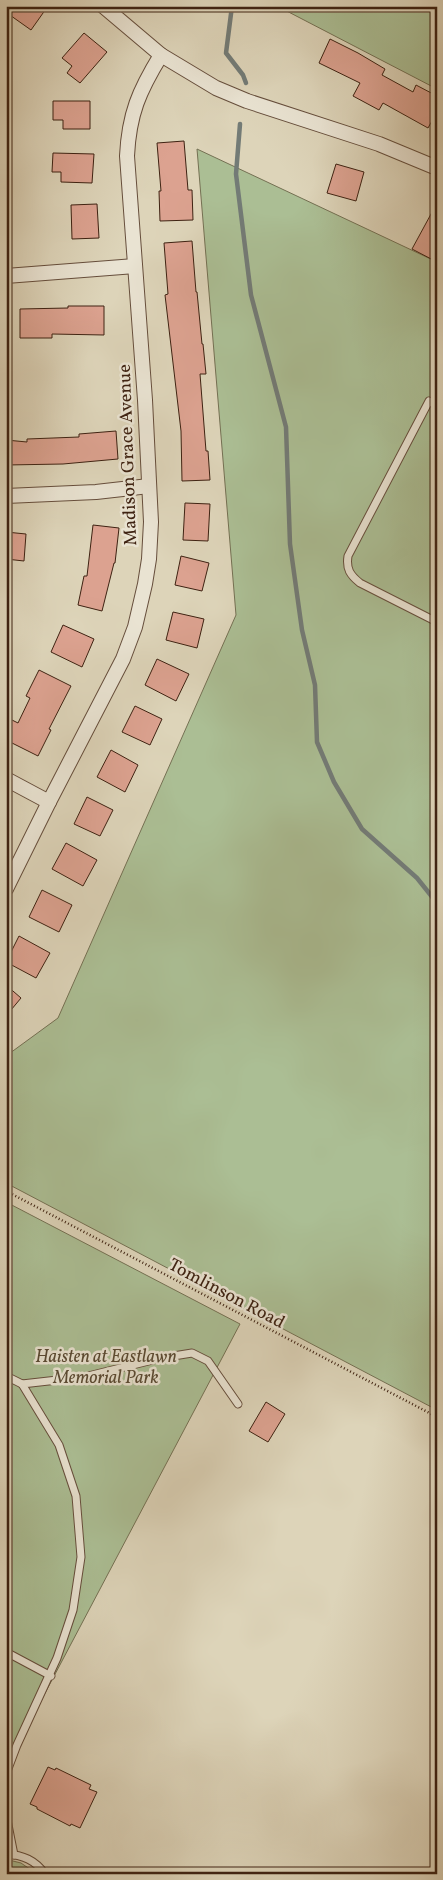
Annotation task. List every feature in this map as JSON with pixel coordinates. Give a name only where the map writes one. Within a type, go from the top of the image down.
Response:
[{"type":"street","points":[[104,6],[161,55],[199,79],[239,98],[379,144],[437,168]]},
{"type":"street","name":"Madison Grace Avenue","points":[[6,889],[48,802],[115,676],[135,627],[141,606],[149,560],[151,522],[145,400],[127,156],[131,117],[139,94],[161,55]]},
{"type":"street","points":[[6,276],[135,266]]},
{"type":"street","points":[[6,496],[96,492],[149,486]]},
{"type":"street","points":[[6,779],[48,802]]},
{"type":"lane","points":[[437,406],[429,401],[348,556],[347,562],[350,574],[360,583],[437,622]]},
{"type":"lane","points":[[6,1376],[22,1384],[84,1378],[161,1358],[192,1353],[208,1360],[238,1404]]},
{"type":"lane","points":[[6,1774],[17,1745],[51,1676],[73,1610],[82,1557],[76,1496],[59,1445],[22,1384]]},
{"type":"lane","points":[[6,1652],[51,1676]]},
{"type":"lane","points":[[6,1815],[10,1855],[29,1859],[40,1867],[45,1874]]},
{"type":"path","name":"Tomlinson Road","points":[[6,1191],[437,1417]]},
{"type":"green space","points":[[277,6],[437,6],[437,89]]},
{"type":"green space","points":[[197,149],[437,262],[437,1410],[6,1183],[6,1056],[58,1018],[236,615]]},
{"type":"green space","name":"Haisten at Eastlawn Memorial Park","points":[[6,1202],[240,1324],[6,1767]]},
{"type":"green space","points":[[6,1861],[21,1863],[37,1874],[6,1874]]},
{"type":"building","points":[[12,6],[48,6],[31,30],[7,13]]},
{"type":"building","points":[[84,33],[107,52],[80,83],[67,73],[72,66],[62,58]]},
{"type":"building","points":[[330,39],[385,69],[382,75],[413,92],[416,85],[437,96],[437,112],[428,128],[383,103],[379,110],[353,96],[360,83],[319,63]]},
{"type":"building","points":[[53,101],[90,101],[90,129],[63,129],[63,120],[53,120]]},
{"type":"building","points":[[184,141],[188,190],[192,190],[193,220],[160,221],[159,191],[161,191],[157,143]]},
{"type":"building","points":[[53,153],[94,154],[92,183],[61,182],[61,172],[52,172]]},
{"type":"building","points":[[336,164],[364,172],[356,201],[327,193]]},
{"type":"building","points":[[437,203],[437,262],[412,249]]},
{"type":"building","points":[[97,204],[99,238],[72,239],[71,205]]},
{"type":"building","points":[[192,241],[206,374],[200,374],[210,480],[182,481],[181,431],[165,295],[168,294],[164,243]]},
{"type":"building","points":[[68,306],[104,306],[104,335],[52,334],[52,338],[20,338],[20,309],[68,308]]},
{"type":"building","points":[[116,431],[118,459],[63,464],[6,465],[6,440],[27,442],[27,439],[79,437],[79,434]]},
{"type":"building","points":[[185,503],[210,504],[208,541],[183,540]]},
{"type":"building","points":[[93,525],[119,528],[115,563],[102,611],[78,605],[84,576],[87,576]]},
{"type":"building","points":[[6,532],[26,534],[24,561],[6,559]]},
{"type":"building","points":[[181,556],[209,563],[202,591],[175,585]]},
{"type":"building","points":[[173,612],[204,619],[197,648],[166,640]]},
{"type":"building","points":[[63,625],[94,639],[82,667],[51,652]]},
{"type":"building","points":[[157,659],[189,674],[176,701],[145,685]]},
{"type":"building","points":[[39,670],[71,686],[49,729],[51,730],[38,756],[6,740],[6,731],[12,720],[18,723],[30,698],[26,696]]},
{"type":"building","points":[[135,706],[162,719],[150,745],[122,732]]},
{"type":"building","points":[[111,750],[138,765],[125,792],[97,777]]},
{"type":"building","points":[[87,797],[113,810],[100,836],[74,824]]},
{"type":"building","points":[[66,843],[97,860],[83,886],[52,869]]},
{"type":"building","points":[[42,890],[72,905],[59,932],[29,917]]},
{"type":"building","points":[[19,936],[50,953],[36,978],[6,962]]},
{"type":"building","points":[[6,985],[21,998],[6,1016]]},
{"type":"building","points":[[266,1402],[285,1414],[268,1442],[249,1431]]},
{"type":"building","points":[[48,1767],[55,1770],[56,1768],[91,1785],[89,1789],[97,1792],[80,1828],[71,1824],[70,1826],[30,1804]]},
{"type":"waterway","points":[[232,6],[226,53],[243,75],[246,83]]},
{"type":"waterway","points":[[240,124],[236,174],[251,295],[286,427],[290,544],[302,630],[315,685],[317,742],[334,782],[362,829],[417,878],[437,903]]}]
